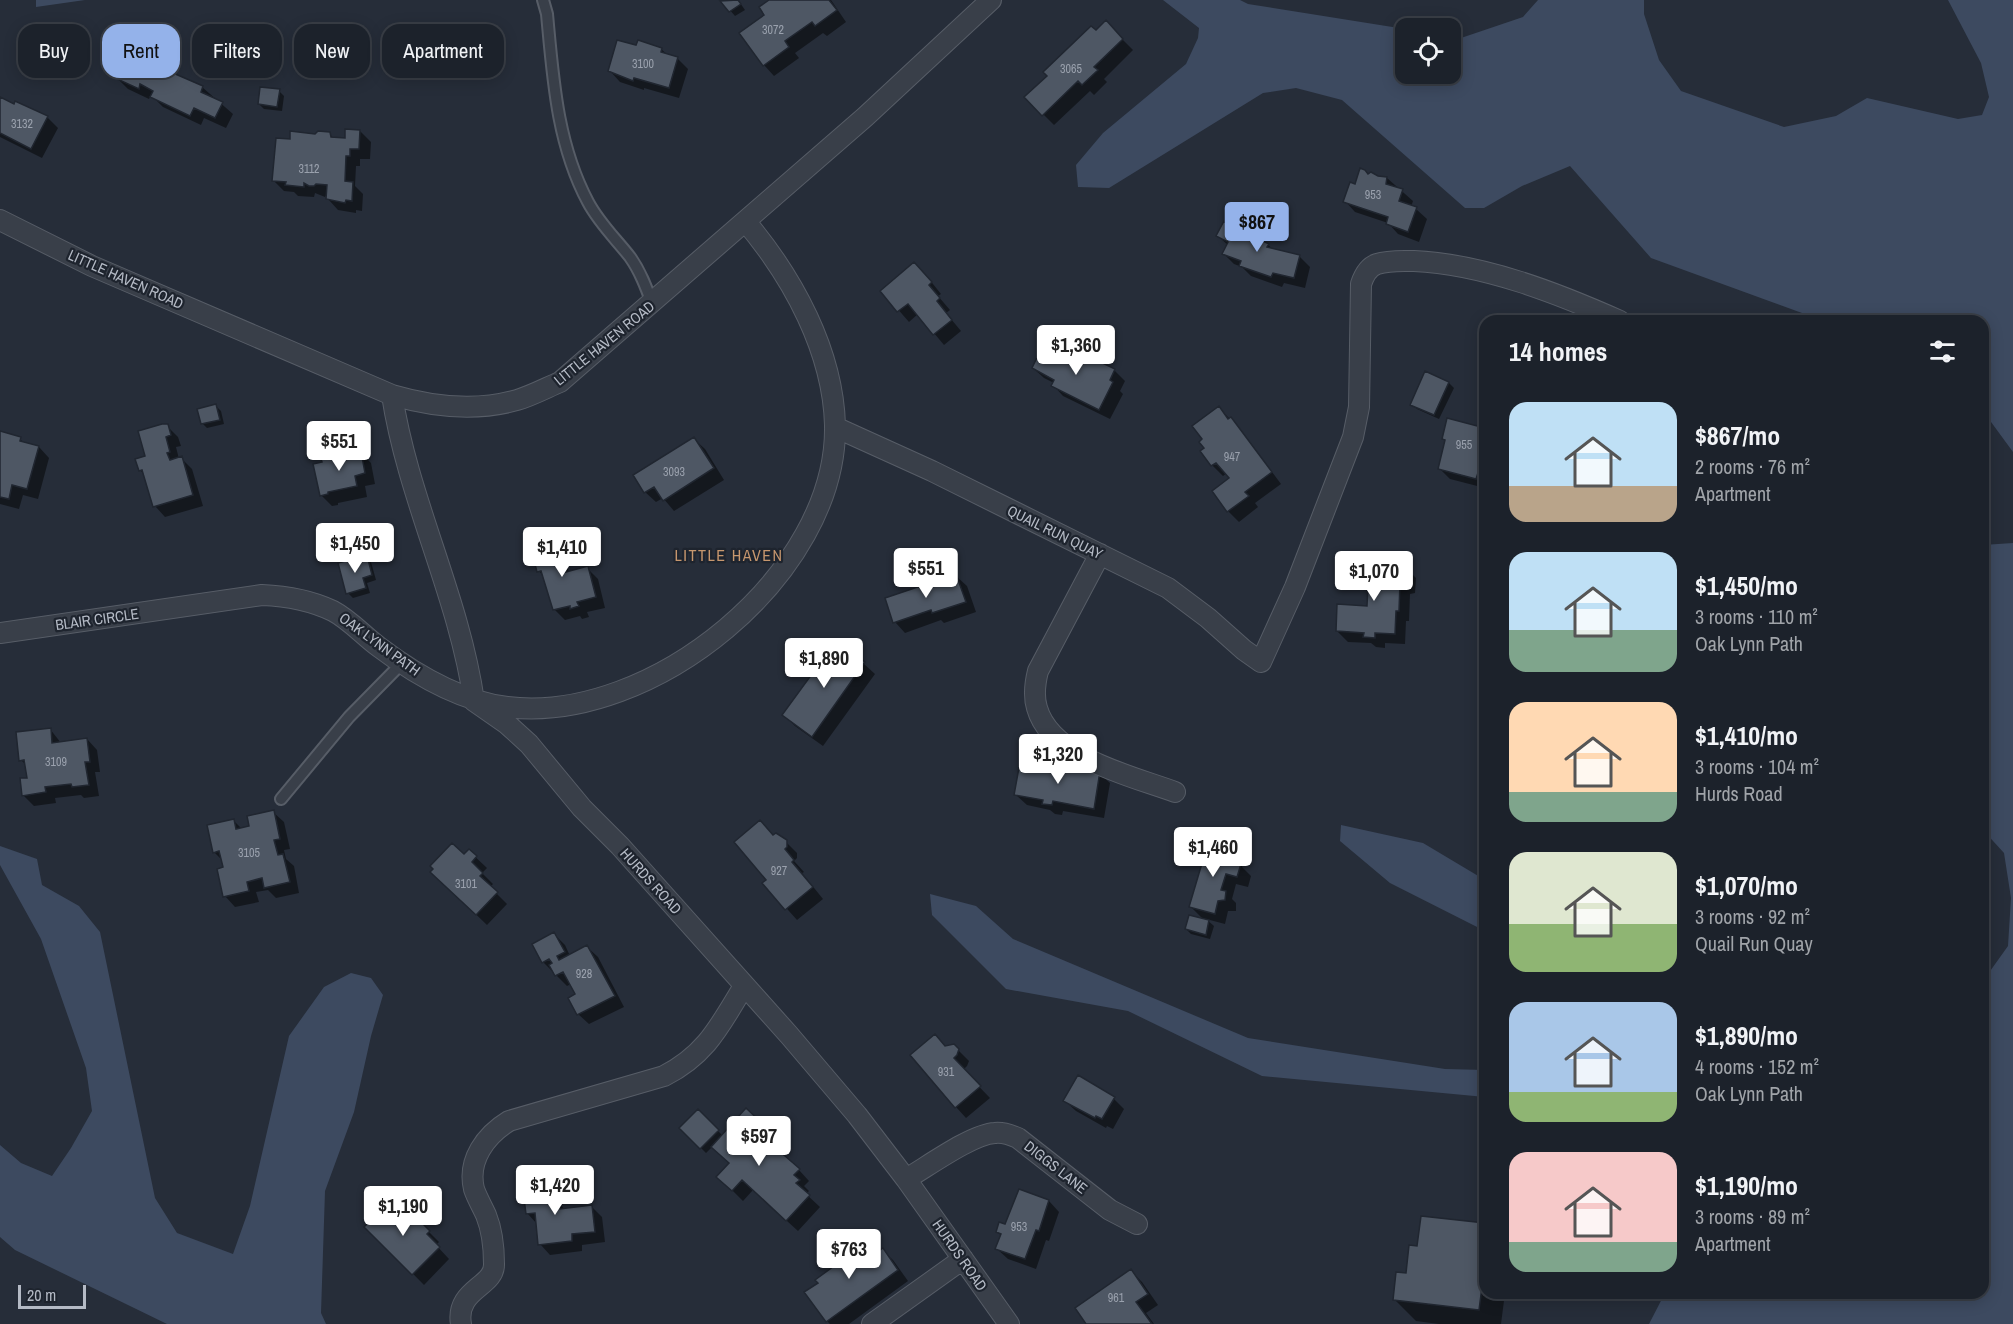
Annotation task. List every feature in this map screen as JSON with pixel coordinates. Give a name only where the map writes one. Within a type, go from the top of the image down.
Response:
[{"type":"street","name":"LITTLE HAVEN ROAD","points":[[0,220],[92,266],[392,395],[419,403],[452,407],[485,406],[517,400],[560,382],[865,117],[991,0]]},
{"type":"street","name":"OAK LYNN PATH","points":[[194,605],[262,595],[310,601],[335,612],[421,675],[474,700],[508,707],[543,708],[571,705],[604,697],[652,678],[689,657],[729,626],[764,593],[787,566],[819,509],[828,482],[834,447],[834,400],[827,368],[808,320],[788,280],[763,242],[746,222]]},
{"type":"street","name":"QUAIL RUN QUAY","points":[[835,427],[932,471],[1168,588],[1261,662],[1294,587],[1353,437],[1359,407],[1360,284],[1366,272],[1377,264],[1398,261],[1436,262],[1464,267],[1539,288],[1605,315]]},
{"type":"street","points":[[392,395],[405,459],[461,633],[474,700]]},
{"type":"street","points":[[1100,554],[1038,671],[1034,689],[1036,707],[1042,721],[1059,740],[1079,755],[1175,792]]},
{"type":"street","name":"BLAIR CIRCLE","points":[[0,633],[194,605]]},
{"type":"street","name":"HURDS ROAD","points":[[474,700],[507,724],[529,744],[582,808],[620,846],[789,1035],[857,1115],[906,1179],[1009,1324]]},
{"type":"street","points":[[461,1324],[462,1303],[491,1276],[495,1268],[487,1217],[474,1188],[474,1167],[484,1141],[497,1128],[509,1121],[664,1076],[680,1067],[699,1053],[716,1032],[744,986]]},
{"type":"street","name":"DIGGS LANE","points":[[906,1179],[980,1136],[995,1133],[1010,1135],[1018,1138],[1110,1210],[1137,1224]]},
{"type":"street","points":[[872,1324],[963,1259]]},
{"type":"lane","points":[[543,0],[547,14],[556,104],[574,174],[589,204],[608,232],[631,259],[645,282],[652,303]]},
{"type":"lane","points":[[282,799],[349,717],[402,663]]},
{"type":"water","points":[[36,0],[85,0],[36,7]]},
{"type":"water","points":[[1163,0],[1240,0],[1248,4],[1395,27],[1395,84],[1461,84],[1461,38],[1523,17],[1538,0],[1644,0],[1644,14],[1659,60],[1681,91],[1784,127],[1836,116],[1867,98],[1958,119],[1982,115],[1989,97],[1981,63],[1948,0],[2013,0],[2013,452],[1989,419],[1989,315],[1808,315],[1651,258],[1570,166],[1522,186],[1484,208],[1465,208],[1342,100],[1296,88],[1263,93],[1109,188],[1078,187],[1076,165],[1103,133],[1186,64],[1198,38],[1199,28]]},
{"type":"water","points":[[2013,543],[2013,1324],[1649,1324],[1662,1299],[1989,1299],[1989,973],[2008,946],[2011,898],[2004,853],[1989,837],[1989,545]]},
{"type":"water","points":[[1341,825],[1423,843],[1479,876],[1479,928],[1390,883],[1340,841]]},
{"type":"water","points":[[0,846],[37,859],[42,885],[79,906],[100,932],[155,1198],[177,1233],[233,1254],[250,1206],[289,1036],[324,987],[351,973],[371,978],[383,995],[354,1112],[325,1191],[321,1313],[326,1324],[167,1324],[15,1250],[0,1237],[0,1145],[21,1163],[52,1176],[92,1111],[86,1068],[41,939],[0,865]]},
{"type":"water","points":[[930,894],[976,906],[1013,939],[1248,1038],[1445,1069],[1479,1070],[1479,1096],[1262,1076],[1128,1011],[1006,989],[932,915]]},
{"type":"building","points":[[738,0],[741,4],[729,12],[720,1]]},
{"type":"building","points":[[769,0],[829,0],[837,10],[815,26],[812,22],[785,41],[789,47],[763,66],[739,33],[764,15],[759,7]]},
{"type":"building","points":[[1106,20],[1123,39],[1094,67],[1098,70],[1082,85],[1078,81],[1042,116],[1024,97],[1047,76],[1043,72],[1091,26],[1096,30]]},
{"type":"building","points":[[617,40],[636,45],[638,40],[662,48],[661,52],[678,57],[669,88],[634,78],[633,81],[608,71]]},
{"type":"building","points":[[180,76],[203,86],[201,92],[223,102],[215,118],[194,108],[190,116],[150,97],[153,91],[140,84],[139,89],[115,78],[180,78]]},
{"type":"building","points":[[260,87],[280,89],[277,107],[258,104]]},
{"type":"building","points":[[0,97],[14,104],[15,101],[48,116],[31,149],[0,133]]},
{"type":"building","points":[[345,129],[360,130],[359,149],[350,149],[350,156],[346,156],[345,181],[353,182],[352,201],[346,200],[345,203],[326,199],[327,185],[309,186],[304,183],[304,187],[272,181],[276,138],[290,139],[290,131],[315,134],[318,131],[330,132],[331,137],[345,138]]},
{"type":"building","points":[[1360,168],[1368,174],[1371,172],[1387,177],[1386,184],[1403,189],[1399,201],[1417,207],[1408,232],[1386,224],[1388,217],[1343,202],[1350,182],[1355,184]]},
{"type":"building","points":[[1224,221],[1269,244],[1267,247],[1300,255],[1294,278],[1273,273],[1271,277],[1239,266],[1241,261],[1222,254],[1228,242],[1216,236]]},
{"type":"building","points":[[914,262],[932,282],[929,285],[940,298],[937,301],[952,320],[933,335],[908,304],[897,312],[880,291]]},
{"type":"building","points":[[1043,345],[1073,360],[1078,351],[1115,369],[1110,380],[1113,382],[1099,410],[1051,386],[1054,380],[1032,368]]},
{"type":"building","points":[[1425,371],[1449,382],[1434,415],[1410,405]]},
{"type":"building","points":[[216,404],[220,420],[201,424],[197,409]]},
{"type":"building","points":[[1219,406],[1228,419],[1231,417],[1272,472],[1245,492],[1249,496],[1227,512],[1212,491],[1229,478],[1216,463],[1211,466],[1200,451],[1204,448],[1199,442],[1202,439],[1192,426]]},
{"type":"building","points":[[1447,418],[1479,426],[1479,470],[1476,479],[1438,469],[1445,440],[1442,439]]},
{"type":"building","points":[[168,424],[171,435],[166,437],[170,460],[182,456],[193,495],[153,507],[142,470],[139,471],[135,459],[145,456],[138,431]]},
{"type":"building","points":[[0,431],[21,437],[20,441],[39,446],[27,489],[12,485],[9,499],[0,497]]},
{"type":"building","points":[[694,437],[714,468],[663,501],[654,487],[644,493],[633,475]]},
{"type":"building","points":[[361,451],[365,473],[355,476],[357,486],[320,496],[313,464],[322,462],[321,459]]},
{"type":"building","points":[[553,539],[562,573],[588,566],[596,597],[577,602],[579,606],[570,609],[570,606],[553,610],[541,571],[537,572],[530,545]]},
{"type":"building","points":[[367,555],[372,575],[363,578],[366,588],[346,594],[338,563]]},
{"type":"building","points":[[1383,563],[1406,566],[1405,583],[1400,583],[1395,634],[1375,633],[1375,638],[1363,637],[1364,633],[1336,631],[1337,604],[1367,606],[1368,584],[1372,584],[1372,581],[1356,581],[1357,564],[1383,565]]},
{"type":"building","points":[[956,574],[966,602],[932,613],[931,610],[893,623],[885,598]]},
{"type":"building","points":[[836,641],[865,662],[812,737],[782,715]]},
{"type":"building","points":[[51,728],[52,743],[87,738],[90,762],[85,762],[89,785],[72,787],[71,784],[45,787],[46,792],[22,796],[20,778],[27,778],[24,760],[19,761],[16,732]]},
{"type":"building","points":[[1020,762],[1059,769],[1060,764],[1100,771],[1094,809],[1053,801],[1052,805],[1042,804],[1043,800],[1014,795]]},
{"type":"building","points":[[274,810],[280,839],[274,840],[278,855],[283,854],[290,882],[264,888],[262,878],[247,882],[249,891],[223,897],[217,869],[223,867],[219,851],[213,853],[207,825],[234,819],[236,829],[249,826],[247,816]]},
{"type":"building","points":[[760,820],[773,835],[776,833],[787,840],[785,849],[794,860],[792,862],[813,887],[785,910],[762,883],[766,880],[734,842]]},
{"type":"building","points":[[452,843],[464,854],[469,849],[477,856],[472,862],[483,873],[480,876],[498,892],[476,915],[430,872],[433,869],[430,866]]},
{"type":"building","points":[[1208,843],[1233,850],[1230,861],[1241,864],[1237,877],[1226,874],[1221,890],[1226,891],[1225,900],[1218,901],[1215,914],[1189,907]]},
{"type":"building","points":[[1189,915],[1209,920],[1206,935],[1185,929]]},
{"type":"building","points":[[554,932],[565,952],[557,956],[559,960],[587,945],[615,996],[577,1015],[568,998],[575,994],[563,972],[555,976],[549,965],[552,963],[549,959],[542,963],[532,944]]},
{"type":"building","points":[[935,1034],[945,1046],[954,1044],[959,1049],[954,1058],[981,1086],[955,1108],[910,1055]]},
{"type":"building","points":[[1078,1075],[1115,1097],[1102,1119],[1096,1116],[1095,1118],[1063,1101]]},
{"type":"building","points":[[746,1108],[767,1128],[753,1143],[764,1152],[767,1149],[772,1154],[777,1149],[800,1169],[794,1175],[800,1180],[796,1183],[810,1195],[786,1221],[742,1180],[732,1191],[716,1177],[729,1163],[711,1147]]},
{"type":"building","points":[[698,1109],[719,1130],[700,1149],[679,1128]]},
{"type":"building","points":[[547,1180],[550,1203],[560,1202],[560,1209],[592,1205],[595,1232],[572,1234],[572,1241],[538,1245],[535,1213],[526,1214],[522,1183]]},
{"type":"building","points":[[1019,1189],[1049,1200],[1039,1231],[1036,1230],[1025,1259],[995,1249],[1001,1234],[996,1232],[999,1222],[1005,1224]]},
{"type":"building","points":[[389,1202],[404,1216],[409,1210],[430,1231],[427,1234],[440,1247],[412,1275],[364,1227]]},
{"type":"building","points":[[1421,1216],[1479,1222],[1479,1310],[1393,1300],[1396,1272],[1406,1273],[1409,1245],[1417,1246]]},
{"type":"building","points":[[847,1246],[858,1246],[867,1259],[883,1248],[898,1270],[826,1322],[804,1292],[818,1283],[815,1280],[834,1266],[833,1256]]},
{"type":"building","points":[[1131,1269],[1148,1294],[1136,1302],[1152,1324],[1086,1324],[1075,1308]]},
{"type":"district","name":"LITTLE HAVEN","points":[[729,555]]}]
